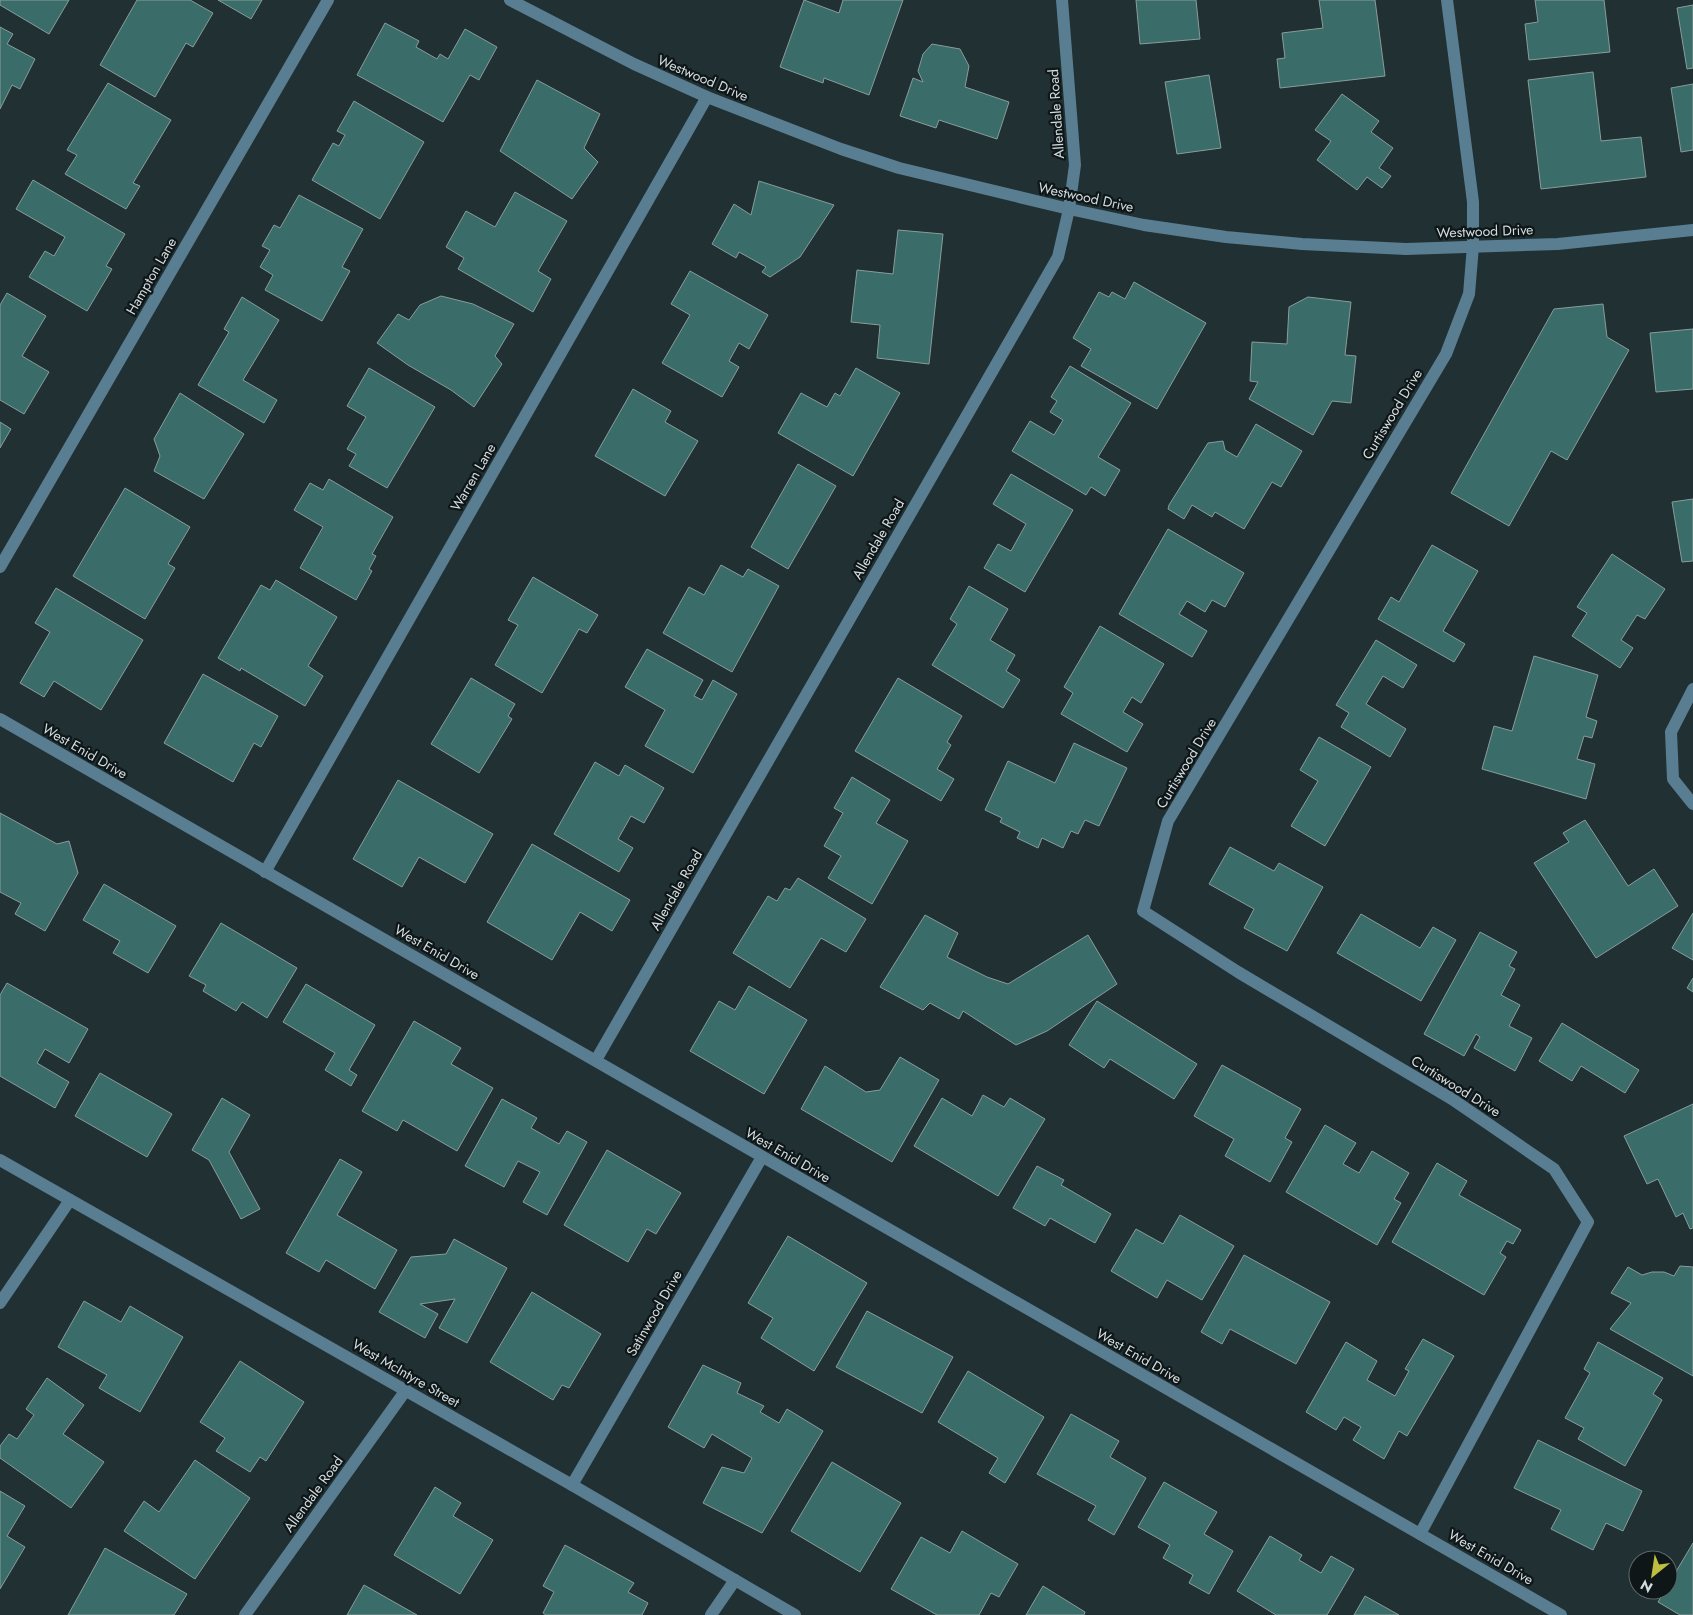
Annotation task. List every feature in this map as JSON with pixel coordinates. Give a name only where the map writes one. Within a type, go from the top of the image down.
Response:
[{"type":"street","name":"Hampton Lane","points":[[0,567],[328,0]]},
{"type":"street","name":"Westwood Drive","points":[[510,0],[634,64],[707,97],[841,149],[900,168],[1144,225],[1226,237],[1293,243],[1406,249],[1558,244],[1693,230]]},
{"type":"street","name":"Allendale Road","points":[[596,1060],[1058,257],[1069,209],[1075,165],[1062,0]]},
{"type":"street","name":"Curtiswood Drive","points":[[1420,1534],[1588,1222],[1554,1169],[1452,1099],[1238,972],[1143,911],[1168,821],[1446,354],[1469,294],[1473,246],[1473,202],[1447,0]]},
{"type":"street","name":"Warren Lane","points":[[265,872],[707,97]]},
{"type":"street","points":[[1693,689],[1671,732],[1673,779],[1693,804]]},
{"type":"street","name":"West Enid Drive","points":[[0,719],[1561,1615]]},
{"type":"street","name":"Satinwood Drive","points":[[572,1484],[762,1157]]},
{"type":"street","name":"West McIntyre Street","points":[[0,1160],[572,1484],[795,1615]]},
{"type":"street","points":[[0,1303],[70,1200]]},
{"type":"street","name":"Allendale Road","points":[[245,1615],[406,1390]]},
{"type":"street","points":[[711,1615],[735,1580]]},
{"type":"building","points":[[0,0],[69,0],[49,34],[0,5]]},
{"type":"building","points":[[137,0],[190,0],[213,13],[193,47],[186,43],[155,97],[100,65]]},
{"type":"building","points":[[218,0],[262,0],[251,19]]},
{"type":"building","points":[[804,0],[839,13],[843,0],[903,0],[869,95],[824,78],[823,83],[780,67]]},
{"type":"building","points":[[1136,0],[1196,0],[1200,39],[1140,44]]},
{"type":"building","points":[[1319,0],[1375,0],[1385,76],[1280,88],[1277,59],[1285,58],[1282,33],[1323,28]]},
{"type":"building","points":[[1535,0],[1604,0],[1610,52],[1529,60],[1525,24],[1538,22]]},
{"type":"building","points":[[1693,5],[1693,68],[1687,69],[1677,8]]},
{"type":"building","points":[[385,23],[419,41],[416,47],[437,59],[440,54],[448,59],[465,29],[497,47],[479,80],[470,75],[443,122],[357,75]]},
{"type":"building","points":[[0,27],[13,34],[7,44],[35,59],[20,89],[12,85],[0,109]]},
{"type":"building","points":[[932,44],[960,49],[969,66],[965,87],[1009,102],[997,139],[939,120],[936,128],[900,116],[913,78],[923,82],[918,71],[923,54]]},
{"type":"building","points":[[1593,72],[1601,141],[1641,137],[1646,177],[1541,189],[1528,80]]},
{"type":"building","points":[[1209,75],[1221,148],[1177,154],[1165,82]]},
{"type":"building","points":[[537,80],[600,114],[584,148],[598,162],[572,199],[500,151]]},
{"type":"building","points":[[108,83],[171,120],[133,183],[140,186],[126,209],[65,174],[77,155],[67,150]]},
{"type":"building","points":[[1693,84],[1693,150],[1681,152],[1671,88]]},
{"type":"building","points":[[1342,94],[1379,121],[1371,132],[1393,148],[1379,168],[1391,176],[1382,188],[1367,177],[1357,190],[1317,160],[1331,141],[1315,130]]},
{"type":"building","points":[[354,101],[424,142],[380,219],[312,180],[333,143],[339,146],[345,135],[337,131]]},
{"type":"building","points":[[33,180],[125,234],[106,266],[112,269],[87,311],[29,277],[45,251],[54,256],[65,237],[16,209]]},
{"type":"building","points":[[759,181],[834,205],[800,257],[770,277],[762,272],[766,267],[739,252],[736,258],[712,244],[734,204],[751,215]]},
{"type":"building","points":[[515,192],[567,221],[538,271],[551,279],[533,312],[458,269],[464,258],[446,247],[466,211],[495,227]]},
{"type":"building","points":[[299,195],[363,229],[342,267],[350,271],[322,321],[265,290],[273,275],[260,267],[270,250],[262,246],[274,225],[280,228]]},
{"type":"building","points":[[898,230],[943,234],[929,364],[877,358],[880,325],[851,322],[857,270],[893,274]]},
{"type":"building","points":[[690,271],[768,315],[749,349],[739,343],[729,361],[739,367],[722,397],[662,363],[690,315],[671,304]]},
{"type":"building","points":[[1134,282],[1206,323],[1157,409],[1081,366],[1091,349],[1073,338],[1099,292],[1109,297],[1112,292],[1125,299]]},
{"type":"building","points":[[7,293],[46,316],[22,356],[49,372],[24,414],[0,400],[0,305]]},
{"type":"building","points":[[441,296],[473,304],[514,324],[495,356],[502,364],[474,407],[451,390],[408,365],[377,343],[398,314],[409,320],[420,305]]},
{"type":"building","points":[[242,297],[279,320],[243,380],[277,400],[264,423],[198,385],[229,332],[224,329]]},
{"type":"building","points":[[1308,297],[1351,302],[1345,355],[1356,356],[1351,403],[1332,401],[1313,435],[1249,399],[1258,382],[1250,381],[1252,342],[1287,344],[1289,307]]},
{"type":"building","points":[[1603,304],[1607,337],[1629,350],[1567,460],[1551,451],[1509,526],[1451,493],[1554,309]]},
{"type":"building","points":[[1693,329],[1693,389],[1656,392],[1650,333]]},
{"type":"building","points":[[1070,366],[1131,403],[1098,457],[1120,470],[1105,496],[1091,487],[1086,495],[1012,451],[1030,421],[1054,435],[1063,420],[1050,412],[1057,401],[1051,397]]},
{"type":"building","points":[[369,368],[435,407],[387,488],[349,466],[356,454],[347,449],[366,417],[347,406]]},
{"type":"building","points":[[856,368],[900,393],[853,476],[778,433],[801,393],[827,407],[835,393],[840,396]]},
{"type":"building","points":[[633,389],[671,411],[665,422],[698,441],[665,496],[595,456]]},
{"type":"building","points":[[180,393],[244,434],[204,499],[154,471],[160,456],[154,439]]},
{"type":"building","points":[[0,422],[11,429],[0,448]]},
{"type":"building","points":[[1256,424],[1302,451],[1281,487],[1272,482],[1244,529],[1215,512],[1212,517],[1192,505],[1184,519],[1168,509],[1208,443],[1223,441],[1225,450],[1237,457]]},
{"type":"building","points":[[798,464],[836,486],[788,569],[751,547]]},
{"type":"building","points":[[1011,474],[1073,510],[1025,592],[984,568],[998,544],[1011,551],[1026,524],[993,504]]},
{"type":"building","points":[[329,479],[393,517],[372,554],[376,556],[369,569],[372,571],[356,600],[300,568],[323,527],[294,510],[310,483],[323,490]]},
{"type":"building","points":[[125,488],[190,527],[168,564],[175,568],[145,619],[73,576]]},
{"type":"building","points":[[1693,499],[1693,561],[1682,562],[1672,502]]},
{"type":"building","points":[[1168,529],[1244,573],[1225,607],[1212,600],[1205,612],[1187,601],[1179,614],[1207,631],[1192,657],[1119,614]]},
{"type":"building","points":[[1432,545],[1478,571],[1443,631],[1465,644],[1454,662],[1378,619],[1391,597],[1399,602]]},
{"type":"building","points":[[1612,554],[1665,589],[1645,619],[1637,615],[1621,640],[1633,648],[1620,668],[1572,636],[1587,613],[1577,607]]},
{"type":"building","points":[[721,565],[743,577],[748,569],[779,586],[732,672],[663,633],[689,587],[704,595]]},
{"type":"building","points":[[533,577],[598,615],[587,633],[579,629],[542,693],[495,665],[518,625],[508,620]]},
{"type":"building","points":[[276,580],[337,617],[308,666],[323,676],[305,706],[241,668],[240,671],[218,658],[261,585],[270,590]]},
{"type":"building","points":[[969,586],[1008,609],[990,640],[1015,655],[1006,671],[1020,680],[1003,708],[932,665],[957,624],[950,619]]},
{"type":"building","points":[[56,588],[143,640],[101,710],[54,681],[44,697],[20,683],[50,632],[35,623]]},
{"type":"building","points":[[1100,626],[1164,664],[1141,703],[1132,697],[1123,712],[1143,724],[1127,752],[1061,714],[1073,693],[1064,687]]},
{"type":"building","points":[[1376,640],[1417,665],[1403,688],[1383,676],[1366,704],[1406,729],[1390,757],[1341,727],[1349,713],[1336,705]]},
{"type":"building","points":[[647,649],[703,680],[694,696],[702,700],[713,680],[737,694],[693,773],[645,746],[665,710],[625,687]]},
{"type":"building","points":[[1534,656],[1598,675],[1586,717],[1597,721],[1592,738],[1584,736],[1577,759],[1595,764],[1586,799],[1482,769],[1494,726],[1512,731]]},
{"type":"building","points":[[203,674],[278,716],[261,747],[254,743],[233,782],[164,743]]},
{"type":"building","points":[[471,678],[515,704],[508,716],[512,719],[479,773],[431,744]]},
{"type":"building","points":[[898,678],[962,716],[947,742],[951,745],[937,769],[954,779],[941,801],[855,751]]},
{"type":"building","points":[[1319,737],[1371,767],[1325,846],[1291,826],[1318,781],[1300,770]]},
{"type":"building","points":[[1074,743],[1127,768],[1099,826],[1085,820],[1078,834],[1071,831],[1063,848],[1042,838],[1038,848],[1017,838],[1020,832],[1000,822],[1002,818],[985,810],[1008,761],[1055,783]]},
{"type":"building","points":[[595,762],[619,776],[625,765],[664,788],[644,823],[631,816],[618,839],[633,848],[619,872],[554,834]]},
{"type":"building","points":[[852,777],[890,800],[876,823],[908,841],[872,904],[828,878],[841,856],[824,846],[843,813],[834,808]]},
{"type":"building","points":[[398,780],[493,834],[465,883],[419,857],[402,887],[353,859]]},
{"type":"building","points":[[0,813],[57,844],[69,841],[78,873],[45,931],[15,914],[21,903],[0,892]]},
{"type":"building","points":[[1585,820],[1628,886],[1654,869],[1678,906],[1596,958],[1534,863],[1569,842],[1563,833]]},
{"type":"building","points":[[532,844],[630,900],[612,931],[580,912],[552,960],[487,922]]},
{"type":"building","points":[[1230,847],[1274,871],[1279,863],[1323,887],[1287,951],[1244,928],[1254,909],[1209,884]]},
{"type":"building","points":[[798,878],[866,919],[846,952],[821,938],[790,988],[733,953],[768,896],[777,901],[785,888],[790,890]]},
{"type":"building","points":[[104,884],[176,926],[148,973],[113,953],[120,941],[83,920]]},
{"type":"building","points":[[1693,913],[1693,960],[1672,948]]},
{"type":"building","points":[[1361,914],[1420,948],[1433,927],[1456,940],[1421,1001],[1337,953]]},
{"type":"building","points":[[925,915],[958,933],[947,957],[987,977],[1008,984],[1088,935],[1117,984],[1047,1031],[1016,1045],[963,1011],[959,1019],[930,1003],[923,1010],[880,987]]},
{"type":"building","points":[[221,923],[297,968],[267,1018],[242,1002],[236,1011],[203,991],[206,985],[189,976]]},
{"type":"building","points":[[1480,932],[1517,952],[1509,966],[1515,969],[1501,995],[1520,1005],[1509,1026],[1532,1038],[1515,1071],[1474,1048],[1480,1037],[1476,1034],[1464,1056],[1424,1034]]},
{"type":"building","points":[[1693,978],[1693,992],[1687,988]]},
{"type":"building","points":[[7,983],[88,1029],[69,1063],[45,1049],[37,1063],[69,1082],[55,1108],[0,1076],[0,995]]},
{"type":"building","points":[[306,984],[375,1025],[349,1070],[357,1075],[351,1086],[325,1070],[335,1053],[283,1022]]},
{"type":"building","points":[[749,986],[807,1020],[764,1094],[690,1051],[719,1001],[735,1010]]},
{"type":"building","points":[[1097,1001],[1197,1064],[1174,1099],[1110,1059],[1104,1068],[1069,1045]]},
{"type":"building","points":[[414,1021],[461,1048],[451,1064],[493,1088],[457,1151],[403,1120],[397,1131],[362,1111]]},
{"type":"building","points":[[1562,1023],[1639,1070],[1625,1093],[1581,1066],[1572,1081],[1539,1061]]},
{"type":"building","points":[[900,1057],[939,1080],[892,1162],[801,1109],[825,1066],[866,1092],[880,1090]]},
{"type":"building","points":[[1222,1065],[1301,1109],[1285,1138],[1292,1142],[1270,1182],[1225,1156],[1234,1139],[1194,1116]]},
{"type":"building","points":[[100,1073],[172,1114],[147,1157],[75,1116]]},
{"type":"building","points":[[983,1095],[1004,1107],[1010,1098],[1045,1119],[998,1196],[914,1146],[942,1098],[972,1116]]},
{"type":"building","points":[[222,1098],[250,1115],[229,1152],[260,1209],[241,1219],[209,1160],[192,1150]]},
{"type":"building","points":[[502,1099],[537,1118],[531,1128],[559,1144],[567,1131],[587,1142],[547,1215],[523,1202],[540,1172],[518,1161],[504,1187],[465,1166]]},
{"type":"building","points":[[1693,1104],[1693,1228],[1690,1229],[1683,1213],[1676,1217],[1658,1179],[1647,1184],[1624,1136]]},
{"type":"building","points":[[1325,1125],[1356,1143],[1343,1164],[1359,1173],[1372,1151],[1409,1173],[1394,1199],[1401,1203],[1377,1245],[1286,1192]]},
{"type":"building","points":[[607,1150],[681,1193],[656,1234],[647,1229],[628,1262],[564,1225]]},
{"type":"building","points":[[340,1159],[362,1172],[337,1215],[397,1250],[375,1289],[326,1260],[319,1272],[286,1253]]},
{"type":"building","points":[[1437,1163],[1467,1181],[1459,1195],[1521,1230],[1513,1244],[1507,1241],[1500,1253],[1506,1257],[1484,1295],[1392,1242]]},
{"type":"building","points":[[1037,1166],[1064,1180],[1061,1185],[1111,1214],[1095,1243],[1050,1218],[1045,1226],[1013,1208]]},
{"type":"building","points":[[1180,1215],[1234,1246],[1202,1300],[1167,1280],[1157,1298],[1111,1271],[1136,1229],[1163,1244]]},
{"type":"building","points":[[788,1236],[867,1283],[814,1371],[761,1338],[773,1318],[748,1303]]},
{"type":"building","points":[[454,1239],[507,1268],[467,1343],[439,1328],[455,1299],[420,1304],[438,1314],[425,1338],[379,1312],[411,1257],[446,1254]]},
{"type":"building","points":[[1244,1255],[1330,1302],[1296,1364],[1230,1329],[1222,1344],[1201,1332]]},
{"type":"building","points":[[1680,1266],[1693,1267],[1693,1376],[1610,1329],[1631,1303],[1611,1293],[1628,1267],[1642,1275],[1652,1272],[1664,1272],[1674,1276]]},
{"type":"building","points":[[532,1292],[601,1334],[569,1388],[562,1385],[553,1400],[490,1362]]},
{"type":"building","points":[[84,1301],[121,1322],[130,1306],[183,1337],[140,1412],[99,1388],[107,1375],[58,1347]]},
{"type":"building","points":[[867,1311],[953,1357],[922,1413],[836,1367]]},
{"type":"building","points":[[1423,1339],[1454,1356],[1407,1436],[1399,1431],[1384,1459],[1353,1440],[1361,1427],[1344,1417],[1336,1430],[1306,1412],[1346,1342],[1377,1361],[1367,1380],[1395,1396],[1409,1371],[1405,1369]]},
{"type":"building","points":[[1598,1342],[1663,1378],[1653,1394],[1662,1400],[1625,1466],[1578,1439],[1584,1428],[1565,1418],[1590,1373],[1584,1369]]},
{"type":"building","points":[[240,1361],[304,1402],[266,1461],[260,1457],[250,1472],[216,1451],[225,1438],[200,1422]]},
{"type":"building","points":[[703,1365],[741,1383],[737,1393],[764,1406],[760,1412],[779,1423],[787,1409],[823,1431],[762,1533],[703,1503],[722,1467],[744,1473],[752,1458],[712,1434],[704,1448],[668,1427]]},
{"type":"building","points":[[968,1371],[1044,1417],[1005,1483],[989,1473],[998,1458],[938,1422]]},
{"type":"building","points":[[47,1378],[84,1405],[63,1434],[104,1462],[71,1508],[0,1458],[0,1446],[9,1434],[17,1439],[34,1415],[26,1409]]},
{"type":"building","points":[[1071,1414],[1119,1441],[1110,1457],[1146,1478],[1114,1535],[1088,1520],[1096,1506],[1037,1474]]},
{"type":"building","points":[[1538,1440],[1642,1491],[1623,1531],[1606,1523],[1593,1550],[1551,1529],[1561,1510],[1514,1488]]},
{"type":"building","points":[[195,1460],[250,1498],[195,1579],[124,1531],[144,1501],[159,1512]]},
{"type":"building","points":[[832,1462],[901,1503],[860,1572],[791,1531]]},
{"type":"building","points":[[1164,1482],[1217,1512],[1204,1534],[1233,1551],[1209,1594],[1189,1583],[1193,1575],[1163,1558],[1170,1545],[1138,1527]]},
{"type":"building","points":[[435,1487],[461,1503],[453,1516],[493,1540],[460,1594],[394,1555]]},
{"type":"building","points":[[0,1491],[25,1506],[7,1536],[25,1547],[0,1589]]},
{"type":"building","points":[[962,1531],[1018,1564],[999,1597],[991,1593],[979,1615],[937,1615],[891,1589],[921,1537],[950,1553]]},
{"type":"building","points":[[1270,1536],[1302,1555],[1299,1560],[1321,1573],[1331,1556],[1354,1569],[1327,1615],[1276,1615],[1237,1591]]},
{"type":"building","points":[[1693,1543],[1693,1615],[1680,1615],[1658,1602],[1659,1600],[1678,1600],[1678,1568]]},
{"type":"building","points":[[565,1545],[634,1583],[628,1592],[648,1603],[642,1615],[546,1615],[543,1613],[554,1592],[543,1586]]},
{"type":"building","points":[[105,1548],[187,1594],[174,1615],[68,1615]]},
{"type":"building","points":[[364,1585],[417,1615],[347,1615]]},
{"type":"building","points":[[1043,1586],[1085,1612],[1084,1615],[1026,1615]]},
{"type":"building","points":[[1365,1596],[1399,1615],[1354,1615]]}]
